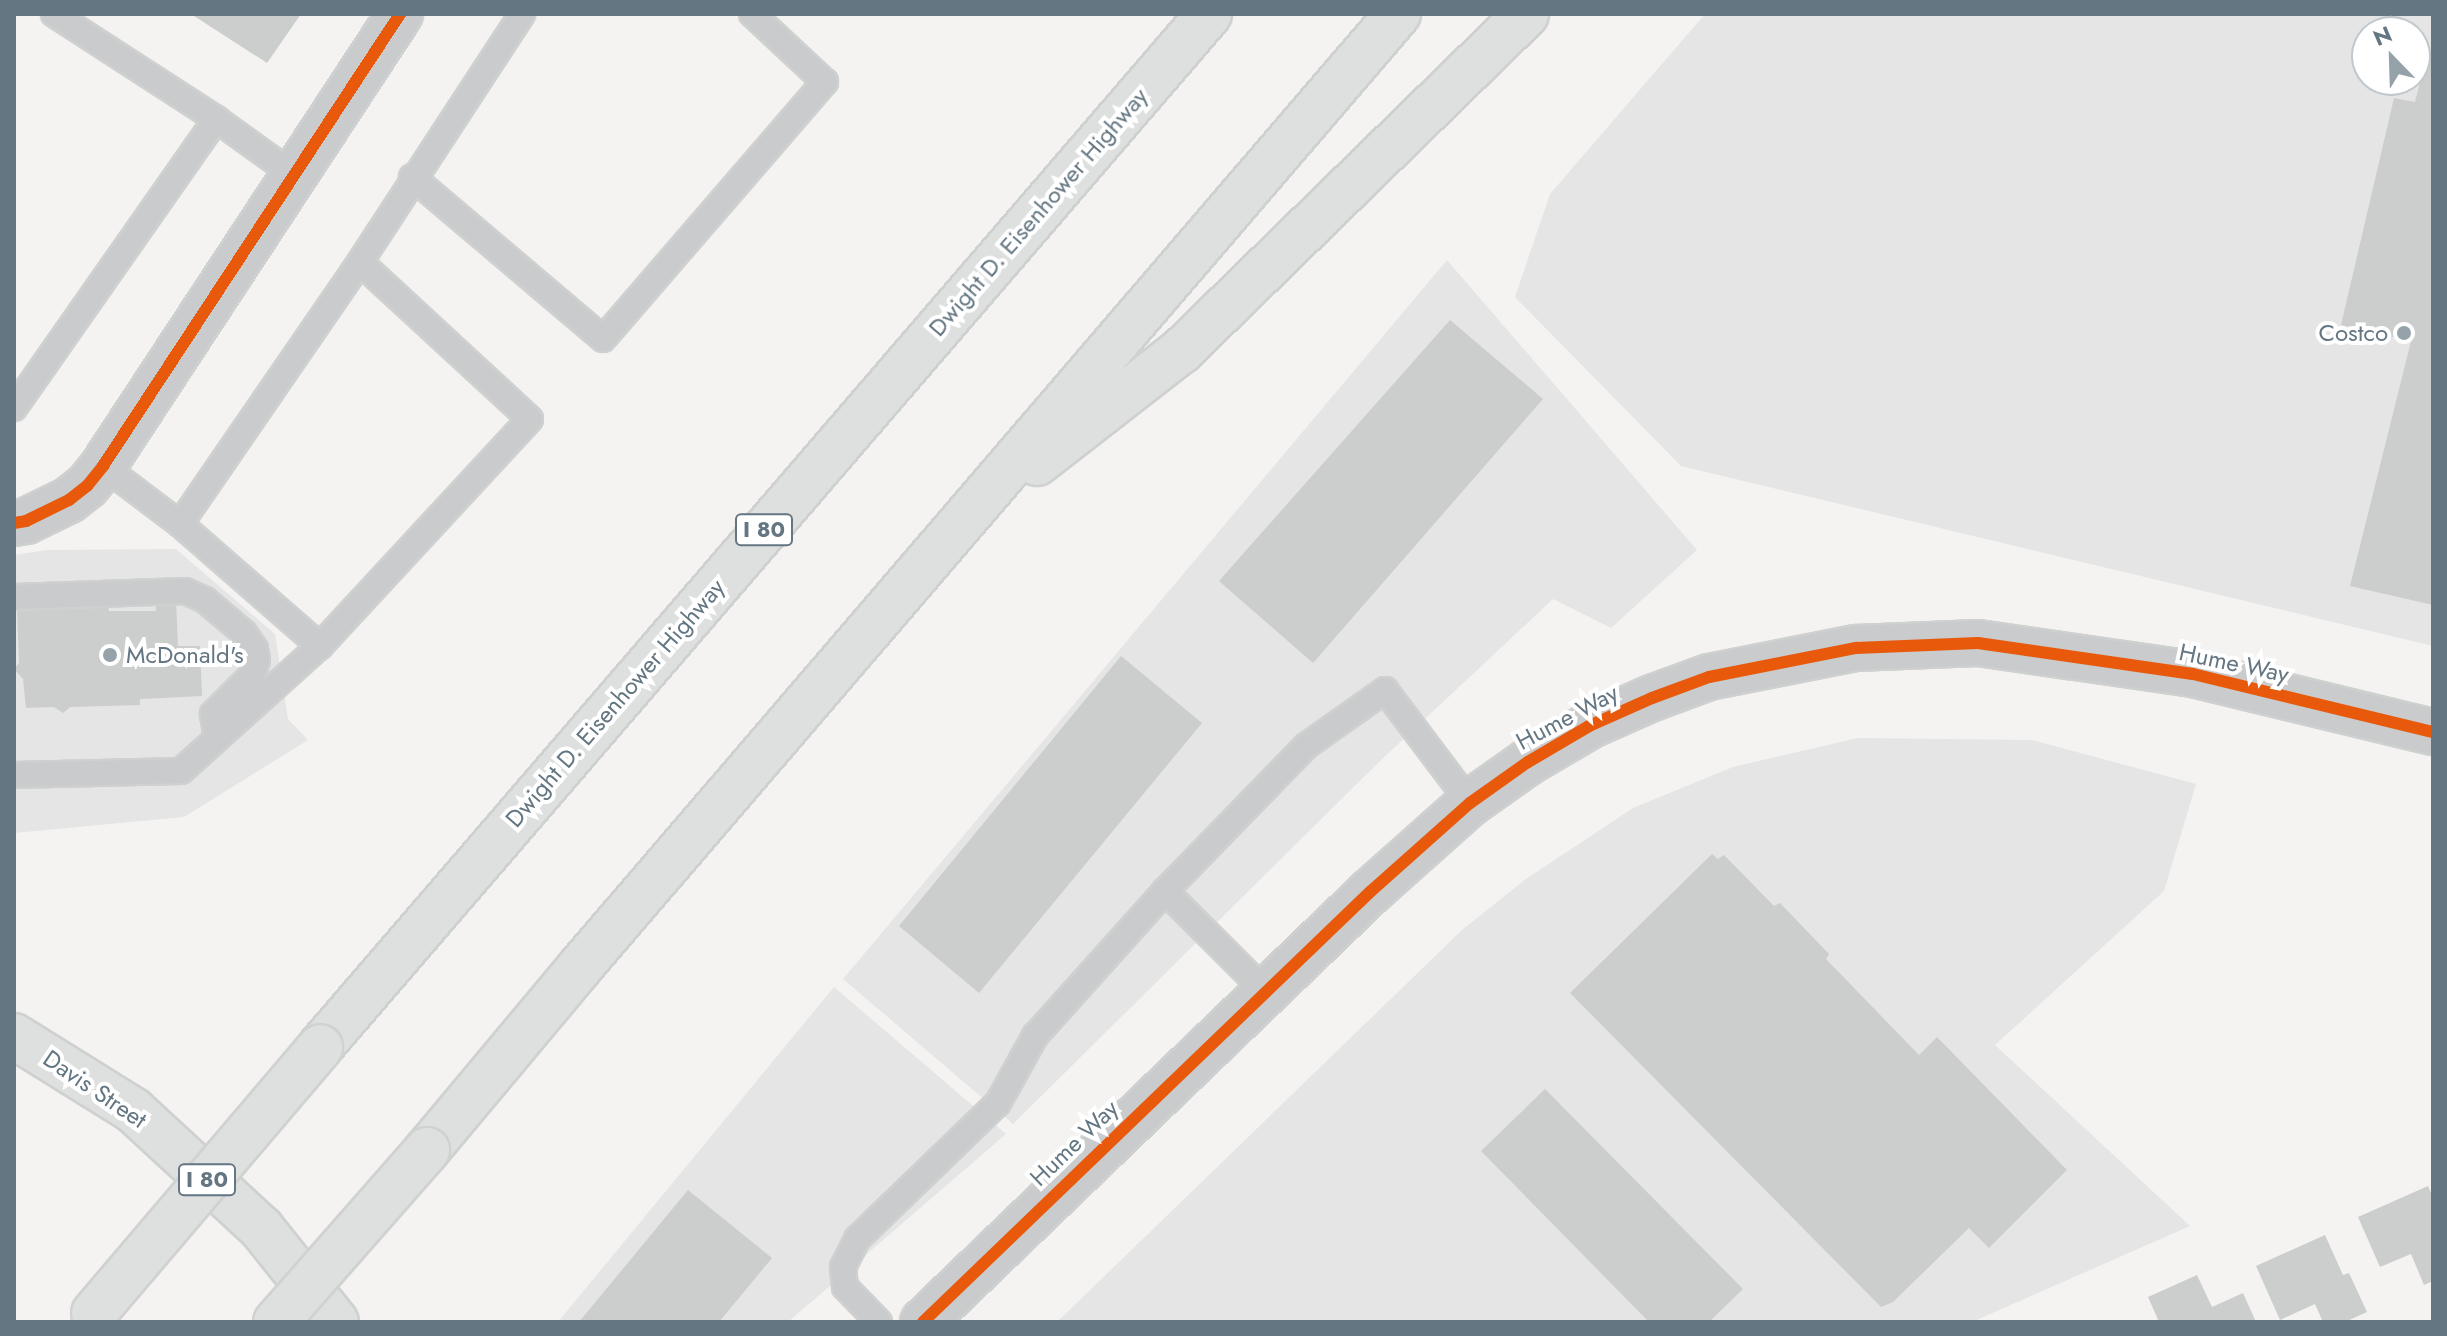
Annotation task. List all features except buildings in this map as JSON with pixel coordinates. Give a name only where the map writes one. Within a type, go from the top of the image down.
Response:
[{"type":"main road","points":[[1042,207],[1171,14]]},
{"type":"main road","name":"Dwight D. Eisenhower Highway","points":[[88,1319],[1209,14]]},
{"type":"main road","points":[[276,1322],[427,1150],[1398,14]]},
{"type":"main road","points":[[962,521],[1181,351],[1526,14]]},
{"type":"main road","name":"Davis Street","points":[[14,1036],[133,1110],[261,1228],[336,1322]]},
{"type":"street","points":[[14,523],[26,521],[69,500],[87,486],[103,466],[400,14]]},
{"type":"street","name":"Hume Way","points":[[923,1322],[1265,991],[1470,803],[1528,762],[1589,726],[1652,698],[1709,677],[1870,647],[1978,643],[2193,674],[2433,732]]},
{"type":"lane","points":[[54,14],[216,119],[294,175]]},
{"type":"lane","points":[[180,524],[360,262],[412,177],[522,14]]},
{"type":"lane","points":[[412,177],[603,339],[825,82],[752,14]]},
{"type":"lane","points":[[14,408],[216,119]]},
{"type":"lane","points":[[14,775],[181,771],[320,646],[530,419],[360,262]]},
{"type":"lane","points":[[103,466],[180,524],[320,646]]},
{"type":"lane","points":[[14,597],[185,591],[205,600],[244,633],[255,649],[257,660],[253,674],[213,714],[217,739]]},
{"type":"lane","points":[[879,1322],[845,1287],[843,1267],[857,1239],[998,1103],[1035,1036],[1165,891],[1306,746],[1385,690],[1470,803]]},
{"type":"lane","points":[[1165,891],[1265,991]]},
{"type":"shaded area","points":[[1705,14],[2433,14],[2433,646],[1681,466],[1515,297],[1550,194]]},
{"type":"shaded area","points":[[1447,260],[1697,550],[1611,628],[1553,599],[1380,761],[1013,1124],[843,979]]},
{"type":"shaded area","points":[[176,549],[275,634],[288,719],[308,740],[184,817],[14,833],[14,555],[47,550]]},
{"type":"shaded area","points":[[1858,738],[2032,740],[2196,784],[2164,891],[1995,1045],[2190,1226],[1972,1322],[1057,1322],[1462,930],[1526,879],[1633,808],[1733,767]]},
{"type":"shaded area","points":[[834,987],[1006,1134],[788,1322],[558,1322]]},
{"type":"cycle path","points":[[14,523],[26,521],[69,500],[87,486],[103,466],[400,14]]},
{"type":"cycle path","points":[[923,1322],[1370,892],[1470,803],[1528,762],[1589,726],[1652,698],[1709,677],[1856,648],[1978,643],[2193,674],[2433,732]]},
{"type":"place","name":"Costco","points":[[2404,333]]},
{"type":"place","name":"McDonald's","points":[[110,655]]}]
